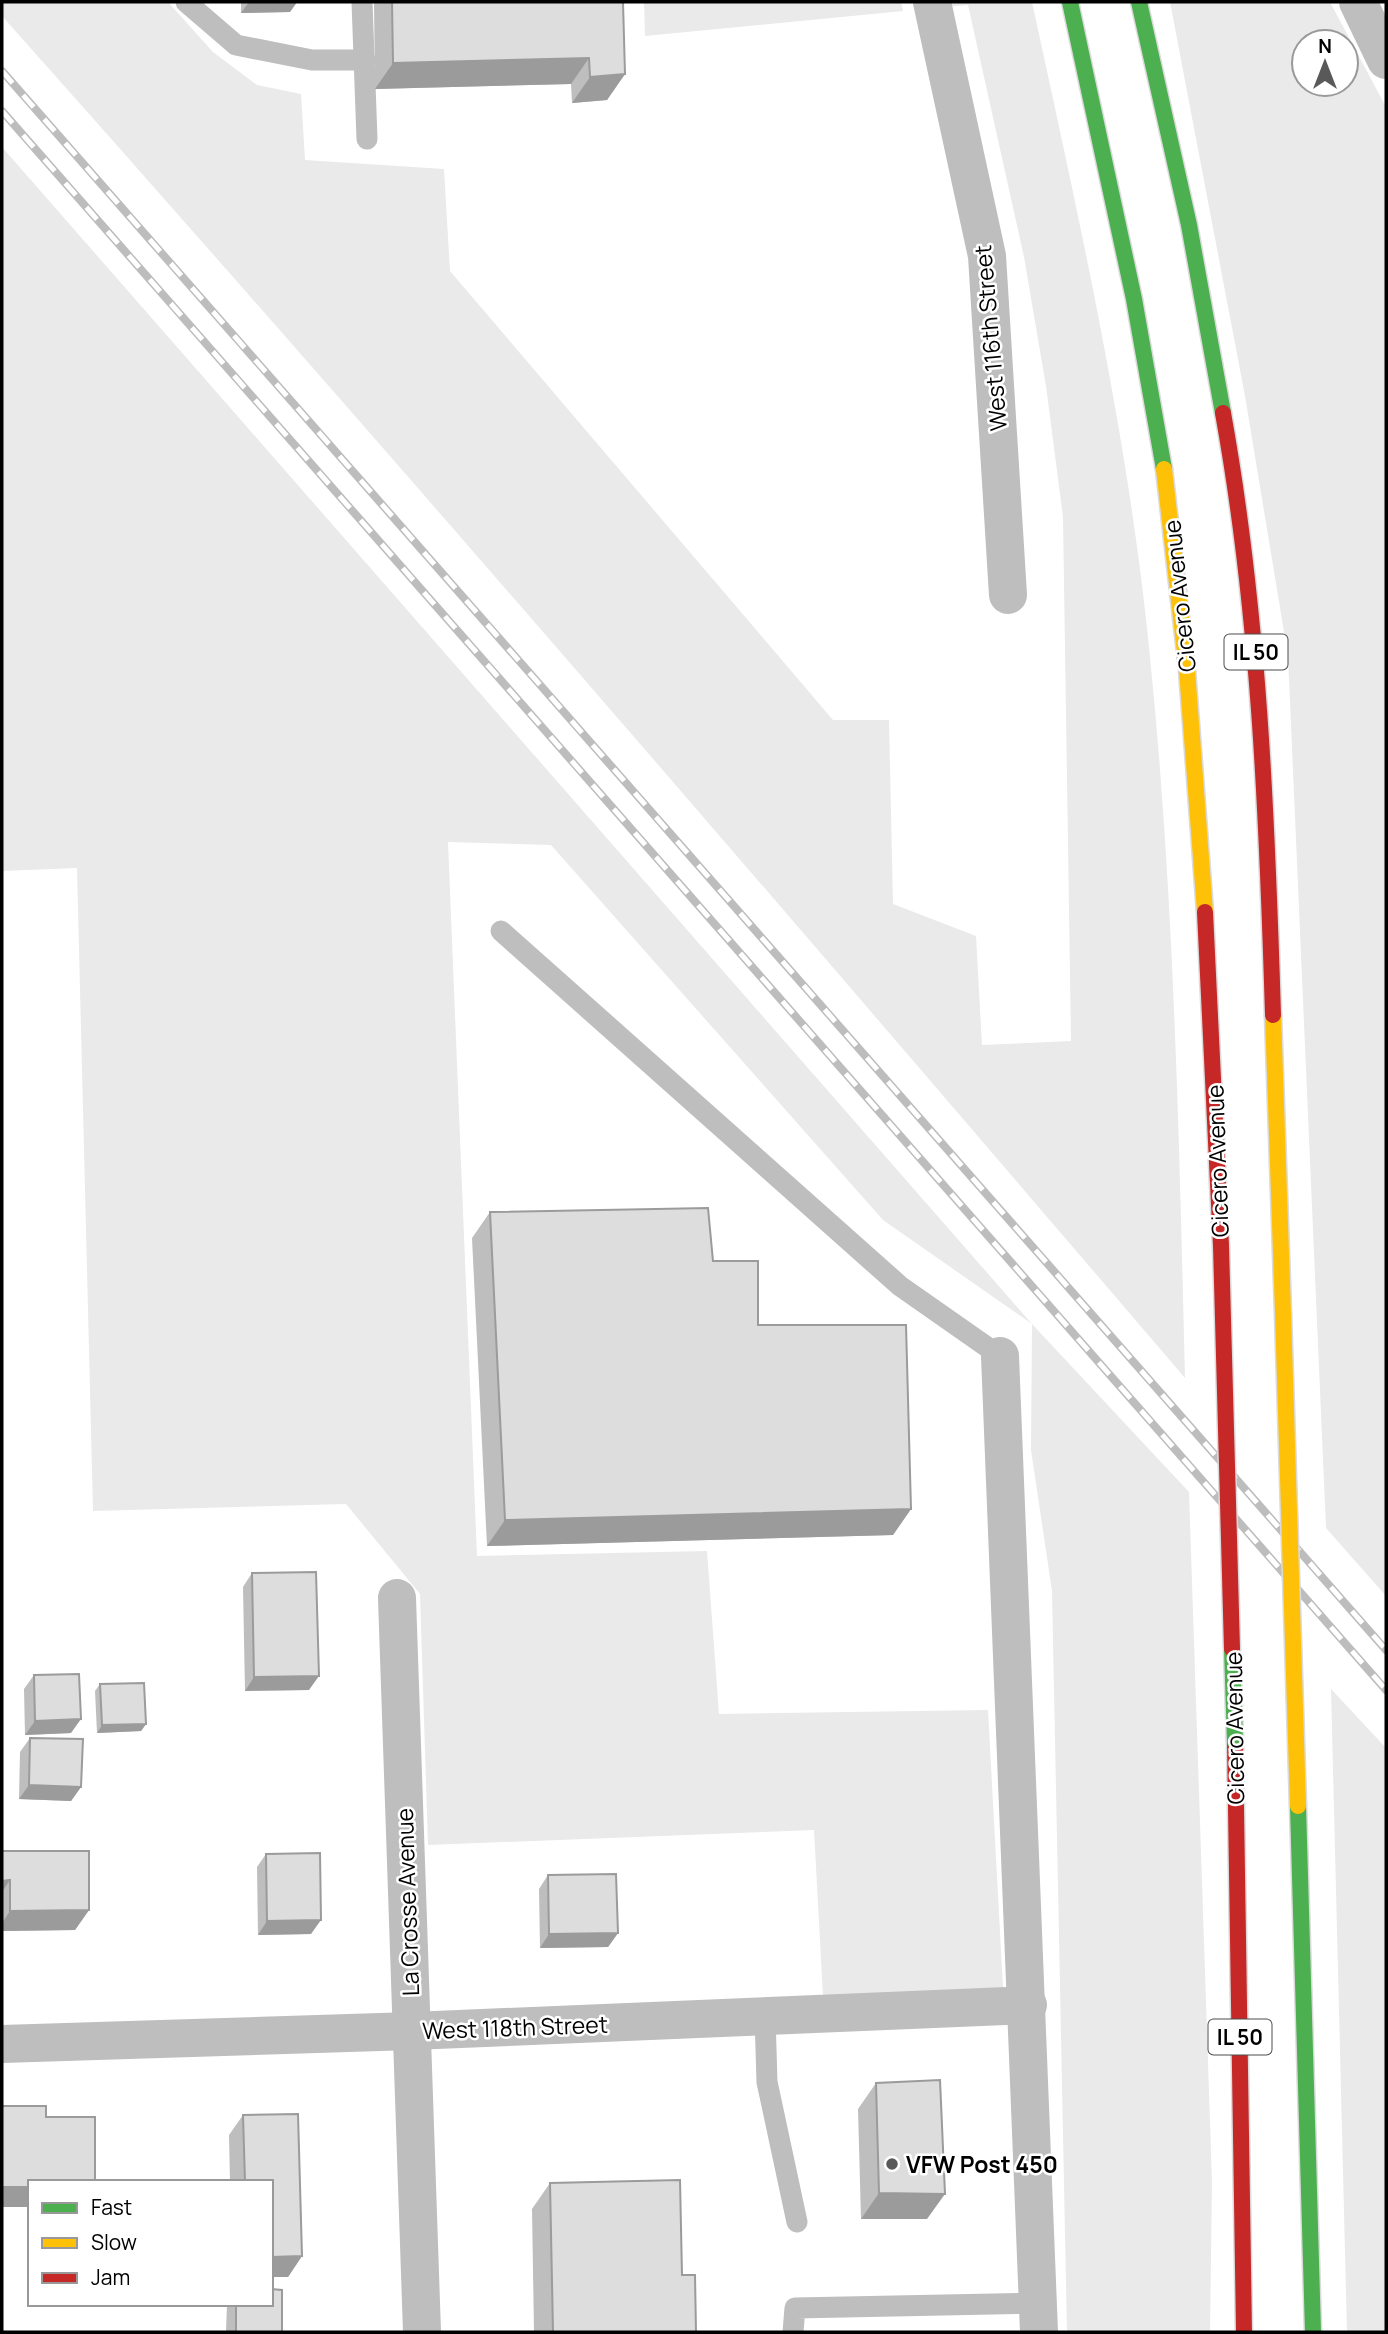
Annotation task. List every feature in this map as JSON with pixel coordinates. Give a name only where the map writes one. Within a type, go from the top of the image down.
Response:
[{"type":"main road","name":"Cicero Avenue","points":[[1070,2],[1125,256],[1165,476],[1182,607],[1205,870],[1221,1246],[1235,1742],[1244,2332]]},
{"type":"main road","name":"IL 50","points":[[1139,2],[1189,225],[1230,453],[1252,604],[1268,852],[1312,2332]]},
{"type":"street","name":"West 116th Street","points":[[932,2],[987,256],[1008,595]]},
{"type":"street","points":[[1358,2],[1386,60]]},
{"type":"street","points":[[1000,1356],[1039,2318]]},
{"type":"street","name":"La Crosse Avenue","points":[[397,1598],[422,2332]]},
{"type":"street","name":"West 118th Street","points":[[2,2044],[412,2031],[1028,2005]]},
{"type":"lane","points":[[186,2],[236,45],[312,60],[365,60]]},
{"type":"lane","points":[[362,2],[367,138]]},
{"type":"lane","points":[[501,931],[900,1286],[1000,1356]]},
{"type":"lane","points":[[765,2016],[767,2082],[797,2222]]},
{"type":"lane","points":[[793,2332],[794,2308],[1039,2318]]},
{"type":"shaded area","points":[[2,2],[168,2],[213,52],[257,85],[301,94],[305,160],[444,169],[450,271],[833,720],[889,720],[893,904],[976,936],[982,1045],[1071,1041],[1063,517],[1046,386],[1024,257],[968,5],[945,7],[944,2],[1032,2],[1100,323],[1140,565],[1157,738],[1170,920],[1185,1378],[597,694],[2,16]]},
{"type":"shaded area","points":[[644,2],[901,2],[903,11],[645,36]]},
{"type":"shaded area","points":[[1170,2],[1330,2],[1344,28],[1290,28],[1290,98],[1360,98],[1360,58],[1386,107],[1386,1596],[1326,1528],[1288,656],[1245,396]]},
{"type":"shaded area","points":[[2,147],[1032,1324],[883,1220],[551,845],[448,842],[477,1556],[707,1551],[719,1714],[988,1710],[1003,1988],[823,1996],[814,1830],[428,1845],[420,1594],[346,1504],[93,1511],[77,868],[2,871]]},
{"type":"shaded area","points":[[1032,1324],[1189,1492],[1212,2182],[1210,2332],[1067,2332],[1052,1591],[1031,1450]]},
{"type":"shaded area","points":[[1331,1689],[1386,1748],[1386,2332],[1347,2332]]},
{"type":"building","points":[[392,2],[623,2],[625,74],[590,77],[589,58],[393,63]]},
{"type":"building","points":[[708,1208],[713,1261],[758,1261],[758,1325],[906,1325],[911,1509],[505,1520],[490,1212]]},
{"type":"building","points":[[316,1572],[319,1676],[254,1677],[252,1573]]},
{"type":"building","points":[[79,1674],[81,1719],[35,1721],[34,1675]]},
{"type":"building","points":[[144,1683],[146,1724],[102,1725],[100,1684]]},
{"type":"building","points":[[30,1738],[83,1739],[81,1787],[29,1785]]},
{"type":"building","points":[[2,1851],[89,1851],[89,1910],[10,1911],[10,1880],[2,1881]]},
{"type":"building","points":[[320,1853],[321,1920],[267,1921],[266,1854]]},
{"type":"building","points":[[616,1874],[618,1933],[549,1934],[548,1875]]},
{"type":"building","points":[[940,2080],[945,2194],[879,2193],[876,2083]]},
{"type":"building","points":[[2,2106],[46,2106],[46,2117],[95,2117],[95,2180],[28,2180],[28,2187],[2,2187]]},
{"type":"building","points":[[298,2114],[302,2256],[273,2257],[273,2180],[245,2180],[243,2115]]},
{"type":"building","points":[[680,2180],[682,2275],[695,2275],[696,2332],[553,2332],[550,2183]]},
{"type":"building","points":[[273,2289],[282,2290],[282,2332],[236,2332],[236,2306],[273,2306]]},
{"type":"railway","points":[[2,71],[1386,1650]]},
{"type":"railway","points":[[2,111],[1386,1690]]},
{"type":"traffic: fast","points":[[1070,2],[1134,299],[1164,469]]},
{"type":"traffic: fast","points":[[1139,2],[1189,225],[1223,413]]},
{"type":"traffic: fast","points":[[1232,1649],[1235,1742]]},
{"type":"traffic: fast","points":[[1298,1806],[1313,2332]]},
{"type":"traffic: slow","points":[[1164,469],[1187,670],[1205,912]]},
{"type":"traffic: slow","points":[[1273,1015],[1283,1313]]},
{"type":"traffic: slow","points":[[1283,1313],[1298,1806]]},
{"type":"traffic: jam","points":[[1223,413],[1253,638],[1268,864],[1273,1015]]},
{"type":"traffic: jam","points":[[1205,912],[1221,1246]]},
{"type":"traffic: jam","points":[[1221,1246],[1232,1649]]},
{"type":"traffic: jam","points":[[1235,1742],[1244,2332]]},
{"type":"place","name":"VFW Post 450","points":[[892,2164]]}]
